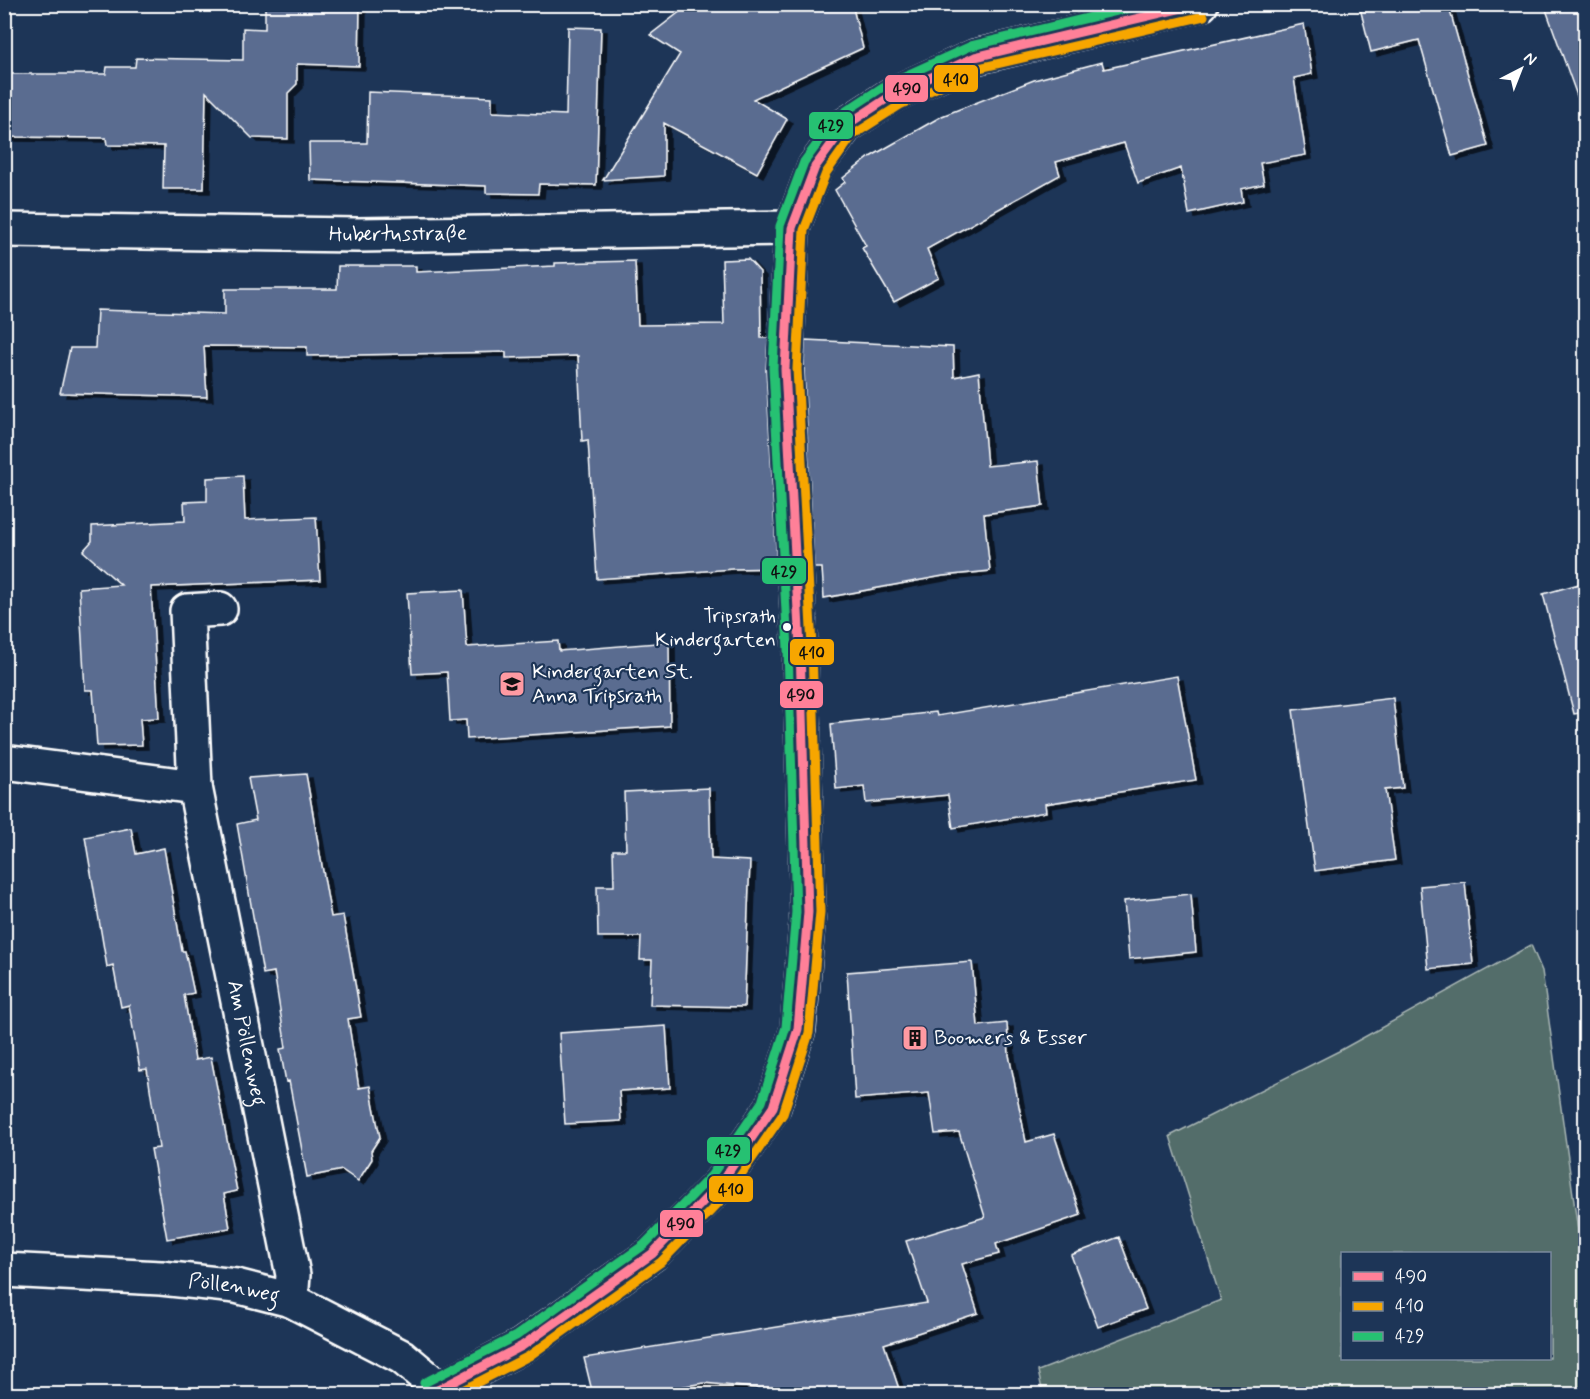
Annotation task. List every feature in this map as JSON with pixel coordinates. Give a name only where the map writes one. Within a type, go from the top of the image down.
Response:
[{"type":"street","points":[[435,1391],[522,1346],[652,1254],[720,1184],[772,1107],[798,1029],[808,912],[800,648],[785,369],[792,228],[815,167],[845,126],[894,94],[975,57],[1201,4]]},
{"type":"street","name":"Hubertusstraße","points":[[4,230],[358,235],[792,228]]},
{"type":"street","name":"Am Pöllenweg","points":[[219,609],[187,611],[195,788],[293,1275],[291,1300]]},
{"type":"street","points":[[4,762],[195,788]]},
{"type":"street","name":"Pöllenweg","points":[[4,1270],[172,1279],[236,1286],[291,1300],[402,1357],[435,1391]]},
{"type":"green space","points":[[1531,945],[1542,971],[1585,1281],[1585,1394],[1043,1394],[1038,1371],[1221,1300],[1170,1136],[1339,1051]]},
{"type":"building","points":[[265,4],[360,4],[359,66],[297,64],[297,84],[288,93],[288,139],[252,138],[206,92],[204,189],[163,189],[164,146],[107,145],[106,138],[4,137],[4,74],[106,74],[107,67],[135,67],[136,58],[243,60],[243,28],[265,29]]},
{"type":"building","points":[[690,4],[852,4],[863,48],[753,99],[787,119],[757,173],[664,123],[664,176],[603,180],[680,54],[650,35]]},
{"type":"building","points":[[1359,4],[1448,4],[1488,146],[1452,156],[1419,40],[1371,52]]},
{"type":"building","points":[[1544,4],[1586,4],[1586,106],[1581,107]]},
{"type":"building","points":[[1304,24],[1312,74],[1294,78],[1306,155],[1260,163],[1264,184],[1241,189],[1243,202],[1189,214],[1181,168],[1138,183],[1124,143],[1056,162],[1060,175],[927,249],[939,278],[894,302],[862,248],[866,246],[835,190],[845,182],[843,178],[870,157],[942,116],[1034,80],[1102,62],[1104,69]]},
{"type":"building","points":[[568,27],[601,28],[596,185],[539,184],[538,194],[486,193],[486,186],[310,180],[309,143],[367,143],[368,92],[492,97],[492,112],[566,115]]},
{"type":"building","points":[[748,259],[760,272],[761,338],[768,338],[766,370],[777,568],[597,579],[588,440],[582,441],[578,356],[506,358],[506,352],[307,356],[307,347],[204,346],[207,397],[60,393],[70,348],[95,348],[97,310],[225,314],[225,289],[337,289],[338,266],[416,266],[416,272],[555,266],[555,263],[635,261],[638,325],[724,324],[722,260]]},
{"type":"building","points":[[805,340],[953,347],[954,377],[979,372],[987,466],[1038,461],[1043,506],[984,514],[990,571],[943,576],[824,598],[822,568],[814,568],[804,369]]},
{"type":"building","points":[[243,476],[245,520],[316,517],[320,580],[151,587],[159,718],[140,719],[142,745],[97,746],[93,690],[85,690],[79,588],[121,585],[83,551],[92,541],[92,526],[185,521],[184,502],[207,501],[207,478]]},
{"type":"building","points":[[1586,582],[1586,712],[1574,714],[1543,594]]},
{"type":"building","points":[[463,590],[467,647],[558,641],[559,651],[669,642],[670,726],[467,739],[466,720],[450,721],[447,672],[412,674],[407,593]]},
{"type":"building","points":[[1177,676],[1196,780],[1045,804],[1046,812],[953,828],[948,795],[866,803],[864,786],[836,789],[831,724],[936,712],[937,716]]},
{"type":"building","points":[[1393,698],[1403,788],[1385,790],[1395,860],[1315,871],[1293,710]]},
{"type":"building","points":[[306,774],[331,917],[343,915],[361,1017],[348,1019],[359,1088],[370,1086],[380,1137],[371,1151],[372,1159],[358,1181],[342,1170],[307,1177],[289,1081],[286,1082],[280,1049],[286,1048],[274,972],[263,974],[237,824],[256,820],[248,778]]},
{"type":"building","points":[[709,788],[711,859],[750,861],[744,1007],[650,1005],[652,960],[640,960],[641,937],[598,937],[597,886],[614,886],[613,850],[626,850],[624,792]]},
{"type":"building","points":[[131,828],[136,854],[164,848],[182,951],[185,951],[194,993],[184,995],[195,1060],[211,1057],[237,1191],[224,1194],[230,1228],[167,1239],[151,1149],[159,1148],[147,1069],[140,1070],[129,1005],[121,1007],[113,965],[107,967],[85,837]]},
{"type":"building","points":[[1465,882],[1473,964],[1428,969],[1420,886]]},
{"type":"building","points":[[1191,894],[1196,952],[1129,959],[1124,901]]},
{"type":"building","points":[[972,962],[978,1026],[1007,1023],[1009,1055],[1026,1142],[1054,1134],[1081,1215],[996,1244],[999,1254],[962,1264],[978,1313],[884,1344],[901,1395],[824,1395],[704,1383],[653,1391],[654,1395],[593,1395],[584,1358],[927,1303],[906,1241],[985,1217],[959,1132],[935,1134],[929,1093],[855,1099],[847,972]]},
{"type":"building","points":[[666,1026],[670,1088],[619,1091],[621,1121],[565,1124],[559,1033]]},
{"type":"building","points":[[1119,1237],[1146,1309],[1098,1327],[1071,1255]]},
{"type":"transit line","name":"429","points":[[424,1383],[516,1336],[644,1245],[711,1176],[762,1102],[786,1027],[796,912],[788,649],[773,368],[780,226],[804,162],[837,117],[889,83],[971,46],[1146,4]]},
{"type":"transit line","name":"490","points":[[430,1394],[522,1346],[652,1254],[720,1184],[773,1107],[798,1029],[808,912],[800,648],[785,369],[792,228],[815,167],[845,126],[894,94],[975,57],[1199,4]]},
{"type":"transit line","name":"410","points":[[455,1394],[529,1356],[661,1262],[729,1192],[783,1114],[809,1033],[820,912],[812,647],[797,369],[804,230],[826,173],[853,135],[900,105],[979,68],[1204,16]]},
{"type":"place","name":"Tripsrath Kindergarten","points":[[787,627]]},
{"type":"place","name":"Kindergarten St. Anna Tripsrath","points":[[512,684]]},
{"type":"place","name":"Boomers & Esser","points":[[915,1038]]}]
